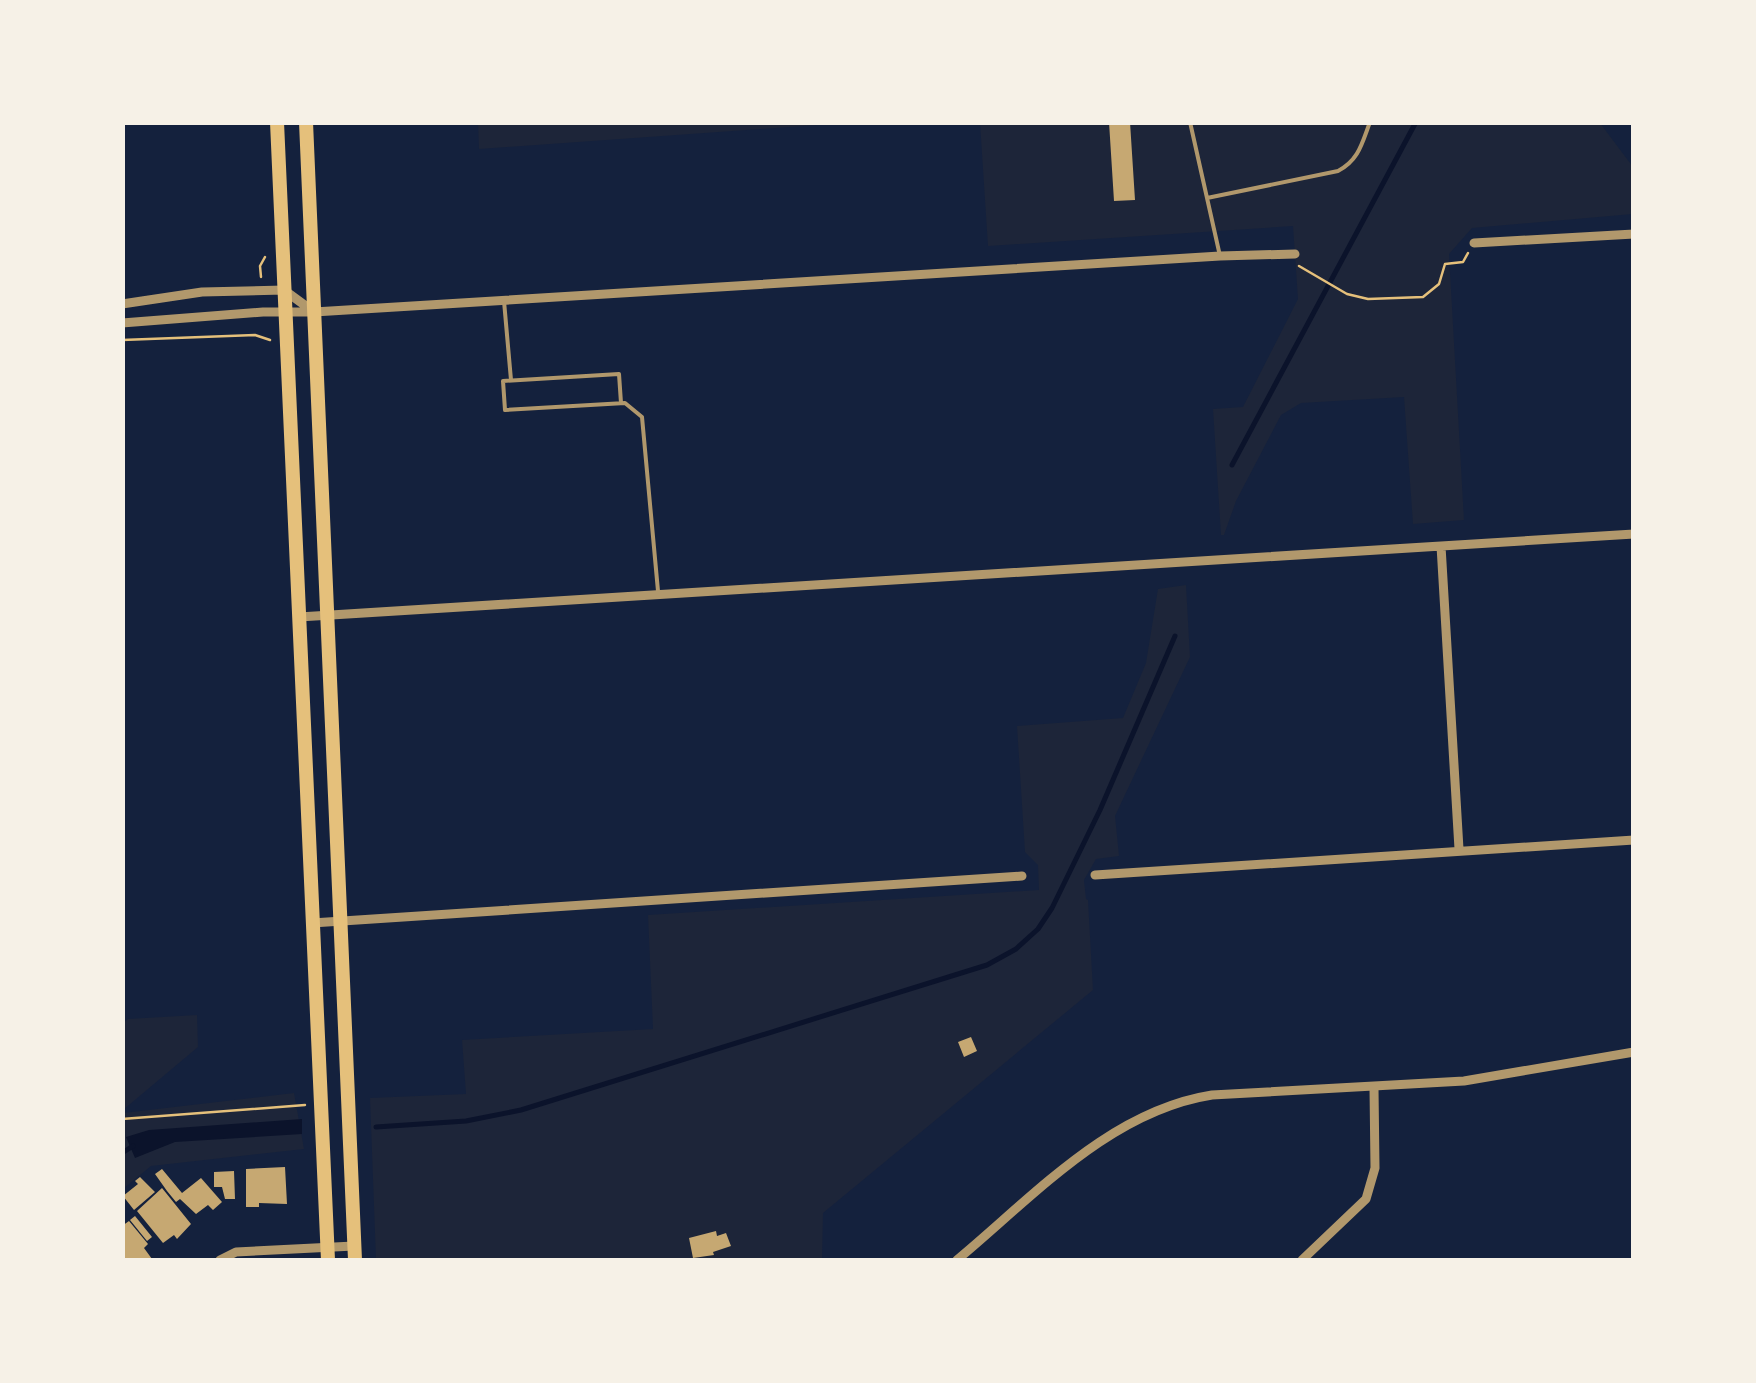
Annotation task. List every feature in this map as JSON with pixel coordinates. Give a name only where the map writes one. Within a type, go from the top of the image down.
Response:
[{"type":"main road","points":[[276,122],[328,1254]]},
{"type":"main road","points":[[306,122],[355,1253]]},
{"type":"street","points":[[1474,243],[1634,234]]},
{"type":"street","points":[[122,324],[263,312],[284,314],[1296,254]]},
{"type":"street","points":[[122,304],[202,292],[284,290],[314,312]]},
{"type":"street","points":[[299,618],[1634,534]]},
{"type":"street","points":[[1441,546],[1460,849]]},
{"type":"street","points":[[1095,874],[1634,840]]},
{"type":"street","points":[[312,924],[1022,876]]},
{"type":"street","points":[[957,1260],[1088,1152],[1150,1112],[1179,1100],[1464,1082],[1634,1052]]},
{"type":"street","points":[[1302,1260],[1366,1198],[1375,1168],[1374,1088]]},
{"type":"street","points":[[220,1260],[236,1252],[355,1253]]},
{"type":"lane","points":[[1190,122],[1220,256]]},
{"type":"lane","points":[[1207,198],[1338,171],[1350,165],[1358,154],[1370,122]]},
{"type":"lane","points":[[504,301],[512,380]]},
{"type":"lane","points":[[621,403],[619,374],[502,381],[506,410],[621,403],[628,404],[644,420],[658,595]]},
{"type":"path","points":[[1314,275],[1360,299],[1424,297],[1438,284],[1445,264],[1462,262],[1474,243]]},
{"type":"path","points":[[122,340],[255,335],[272,340]]},
{"type":"path","points":[[122,1119],[306,1105]]},
{"type":"shaded area","points":[[478,122],[845,122],[845,123],[479,149]]},
{"type":"shaded area","points":[[980,123],[1600,123],[1633,167],[1633,214],[1472,228],[1449,254],[1464,520],[1413,524],[1404,397],[1301,403],[1281,415],[1221,535],[1213,409],[1243,407],[1298,299],[1293,226],[988,246]]},
{"type":"shaded area","points":[[1186,585],[1190,657],[1115,816],[1119,856],[1096,859],[1084,880],[1093,990],[823,1213],[822,1260],[376,1260],[370,1098],[466,1094],[462,1040],[653,1029],[648,915],[1039,890],[1038,865],[1025,852],[1017,726],[1123,718],[1146,663],[1158,589]]},
{"type":"shaded area","points":[[197,1015],[198,1047],[123,1110],[123,1023],[128,1019]]},
{"type":"shaded area","points":[[294,1093],[304,1149],[151,1166],[123,1189],[123,1113]]},
{"type":"shaded area","points":[[302,1119],[302,1134],[175,1142],[135,1158],[126,1137],[149,1130]]},
{"type":"building","points":[[1109,122],[1130,122],[1135,200],[1114,201]]},
{"type":"building","points":[[971,1037],[977,1051],[964,1057],[958,1042]]},
{"type":"building","points":[[285,1167],[287,1204],[259,1203],[259,1207],[246,1207],[246,1169]]},
{"type":"building","points":[[162,1169],[182,1193],[201,1178],[222,1202],[213,1210],[208,1205],[196,1214],[180,1199],[176,1202],[167,1191],[155,1174]]},
{"type":"building","points":[[234,1171],[235,1199],[225,1199],[222,1187],[214,1187],[214,1172]]},
{"type":"building","points":[[140,1177],[155,1192],[134,1210],[123,1196],[138,1184],[135,1181]]},
{"type":"building","points":[[162,1188],[191,1224],[177,1239],[174,1235],[163,1243],[137,1211]]},
{"type":"building","points":[[135,1216],[152,1237],[147,1241],[130,1220]]},
{"type":"building","points":[[129,1221],[148,1244],[144,1248],[152,1259],[127,1260],[122,1255],[122,1226]]},
{"type":"building","points":[[716,1231],[717,1236],[726,1233],[731,1246],[713,1252],[714,1255],[693,1258],[689,1238]]},
{"type":"waterway","points":[[1232,465],[1416,122]]},
{"type":"waterway","points":[[376,1127],[466,1121],[521,1110],[987,965],[1016,949],[1038,929],[1052,908],[1100,810],[1175,636]]},
{"type":"waterway","points":[[122,1153],[133,1146]]}]
